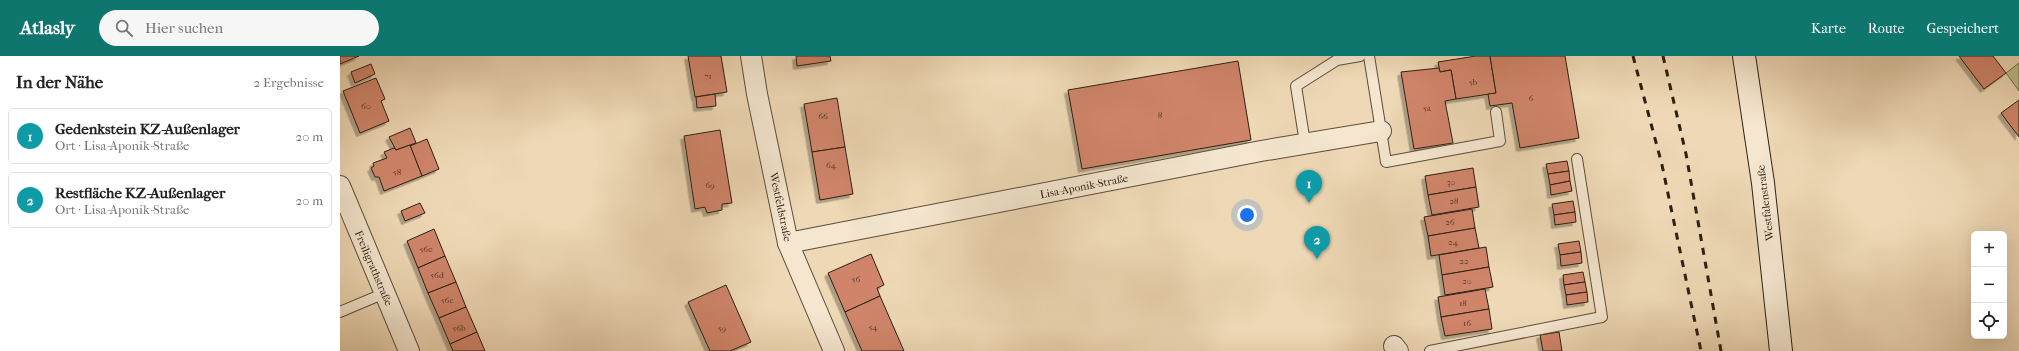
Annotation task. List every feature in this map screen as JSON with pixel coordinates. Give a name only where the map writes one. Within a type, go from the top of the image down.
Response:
[{"type":"street","name":"Westfeldstraße","points":[[752,56],[757,94],[788,243],[834,351]]},
{"type":"street","name":"Westfalenstraße","points":[[1744,56],[1764,183],[1781,351]]},
{"type":"street","name":"Lisa-Aponik-Straße","points":[[788,243],[1305,143],[1381,131]]},
{"type":"street","name":"Freiligrathstraße","points":[[340,186],[409,351]]},
{"type":"lane","points":[[1305,143],[1296,86],[1337,60],[1360,56]]},
{"type":"lane","points":[[1369,56],[1386,162],[1500,141],[1496,112]]},
{"type":"lane","points":[[1430,351],[1602,318],[1577,159]]},
{"type":"lane","points":[[340,312],[384,293]]},
{"type":"green space","points":[[2019,63],[2019,91],[2006,73]]},
{"type":"building","points":[[340,56],[359,56],[340,64]]},
{"type":"building","points":[[688,56],[721,56],[727,92],[695,97]]},
{"type":"building","points":[[796,56],[830,56],[831,61],[797,66]]},
{"type":"building","points":[[1476,56],[1490,56],[1496,93],[1456,99],[1451,70],[1440,72],[1438,62]]},
{"type":"building","points":[[1490,56],[1565,56],[1579,138],[1520,148],[1512,103],[1490,106],[1488,94],[1496,93]]},
{"type":"building","points":[[1959,56],[1993,56],[2006,73],[1984,89]]},
{"type":"building","points":[[1238,61],[1251,140],[1082,169],[1068,90]]},
{"type":"building","points":[[371,64],[375,74],[355,83],[351,72]]},
{"type":"building","points":[[1439,68],[1440,72],[1451,70],[1456,99],[1445,101],[1453,143],[1414,149],[1401,72]]},
{"type":"building","points":[[376,78],[385,99],[381,101],[389,121],[360,133],[343,91]]},
{"type":"building","points":[[715,94],[716,106],[697,108],[696,97]]},
{"type":"building","points":[[837,98],[845,147],[812,152],[804,104]]},
{"type":"building","points":[[2019,100],[2019,137],[2001,113]]},
{"type":"building","points":[[410,128],[416,143],[396,150],[389,137]]},
{"type":"building","points":[[720,130],[732,203],[722,204],[722,210],[707,213],[705,207],[695,209],[684,136]]},
{"type":"building","points":[[427,139],[439,169],[422,176],[410,146]]},
{"type":"building","points":[[410,145],[422,176],[384,191],[379,177],[375,177],[371,168],[374,166],[373,163],[387,158],[384,152],[394,148],[396,150]]},
{"type":"building","points":[[845,147],[853,194],[820,200],[812,152]]},
{"type":"building","points":[[1567,161],[1569,171],[1548,174],[1546,164]]},
{"type":"building","points":[[1473,168],[1476,187],[1428,195],[1425,176]]},
{"type":"building","points":[[1569,171],[1570,181],[1550,185],[1548,174]]},
{"type":"building","points":[[1570,181],[1572,191],[1551,195],[1550,185]]},
{"type":"building","points":[[1476,187],[1479,207],[1432,215],[1428,195]]},
{"type":"building","points":[[1573,201],[1575,212],[1554,215],[1552,204]]},
{"type":"building","points":[[420,203],[425,213],[405,221],[401,211]]},
{"type":"building","points":[[1472,209],[1475,228],[1428,236],[1424,217]]},
{"type":"building","points":[[1575,212],[1576,222],[1555,225],[1554,215]]},
{"type":"building","points":[[1475,228],[1479,248],[1431,256],[1428,236]]},
{"type":"building","points":[[434,229],[445,256],[418,268],[407,241]]},
{"type":"building","points":[[1579,241],[1581,252],[1560,255],[1558,244]]},
{"type":"building","points":[[1486,247],[1489,267],[1442,275],[1439,255]]},
{"type":"building","points":[[1581,252],[1582,263],[1561,266],[1560,255]]},
{"type":"building","points":[[871,254],[884,285],[877,288],[880,296],[845,312],[828,273]]},
{"type":"building","points":[[445,256],[456,282],[428,293],[418,268]]},
{"type":"building","points":[[1489,267],[1493,287],[1445,295],[1442,275]]},
{"type":"building","points":[[1583,272],[1585,282],[1564,285],[1563,275]]},
{"type":"building","points":[[456,282],[466,307],[439,318],[428,293]]},
{"type":"building","points":[[1585,282],[1587,292],[1566,295],[1564,285]]},
{"type":"building","points":[[726,285],[751,342],[730,351],[710,351],[688,302]]},
{"type":"building","points":[[1485,289],[1489,309],[1441,317],[1438,297]]},
{"type":"building","points":[[1587,292],[1588,302],[1567,305],[1566,295]]},
{"type":"building","points":[[880,296],[904,351],[862,351],[845,312]]},
{"type":"building","points":[[466,307],[477,332],[450,344],[439,318]]},
{"type":"building","points":[[1489,309],[1492,329],[1445,336],[1441,317]]},
{"type":"building","points":[[477,332],[485,351],[453,351],[450,344]]},
{"type":"building","points":[[1559,332],[1562,351],[1543,351],[1540,335]]},
{"type":"railway","points":[[1633,56],[1662,165],[1701,351]]},
{"type":"railway","points":[[1663,56],[1686,154],[1721,351]]},
{"type":"place","name":"Gedenkstein KZ-Außenlager","points":[[1309,203]]},
{"type":"place","name":"Restfläche KZ-Außenlager","points":[[1317,259]]}]
